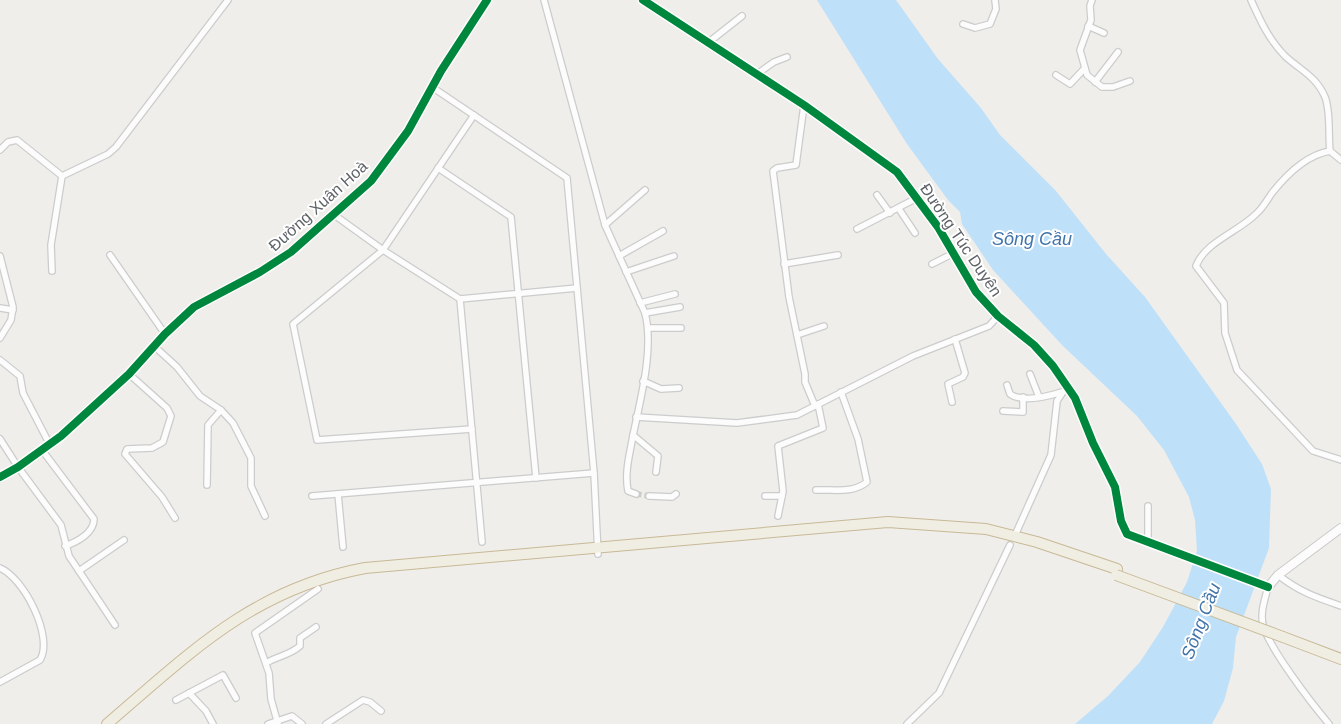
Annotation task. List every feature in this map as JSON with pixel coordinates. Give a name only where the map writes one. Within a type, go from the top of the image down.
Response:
[{"type":"highway","points":[[107,724],[174,665],[233,620],[275,596],[323,577],[380,566],[889,528],[964,533],[1016,542],[1116,572],[1283,634],[1341,658]]},
{"type":"highway","points":[[117,724],[232,627],[254,613],[324,582],[358,574],[390,570],[598,551]]},
{"type":"highway","points":[[1283,634],[1341,653]]},
{"type":"street","name":"Đường Xuân Hoà","points":[[0,477],[50,445],[129,374],[165,334],[194,307],[260,272],[291,252],[371,181],[408,131],[432,87],[487,0]]},
{"type":"street","points":[[544,0],[605,225],[645,313],[649,328],[643,381],[626,476],[628,491],[636,494]]},
{"type":"street","name":"Đường Túc Duyên","points":[[643,0],[804,105],[892,167],[938,227],[952,254],[976,292],[998,316],[1034,345],[1054,366],[1064,389],[1082,412],[1093,443],[1114,487],[1125,531],[1132,537],[1266,586]]},
{"type":"street","points":[[964,24],[969,27],[981,28],[990,24],[996,9],[995,0]]},
{"type":"street","points":[[1092,0],[1090,6],[1091,20],[1080,47],[1084,69],[1095,82],[1106,88],[1130,81]]},
{"type":"street","points":[[1251,0],[1268,35],[1286,56],[1318,83],[1326,99],[1330,151],[1341,160]]},
{"type":"street","points":[[62,176],[108,154],[116,147],[227,1]]},
{"type":"street","points":[[709,42],[742,16]]},
{"type":"street","points":[[1088,26],[1104,33]]},
{"type":"street","points":[[1095,82],[1118,52]]},
{"type":"street","points":[[757,74],[774,62],[787,57]]},
{"type":"street","points":[[1056,75],[1070,84],[1084,69]]},
{"type":"street","points":[[432,87],[567,178],[594,473],[598,551]]},
{"type":"street","points":[[778,516],[783,488],[778,446],[823,428],[816,405],[805,382],[784,264],[773,171],[777,168],[796,166],[804,105]]},
{"type":"street","points":[[472,429],[318,440],[293,324],[383,250],[474,115]]},
{"type":"street","points":[[0,150],[8,142],[17,140],[62,176]]},
{"type":"street","points":[[1330,151],[1308,158],[1296,168],[1274,191],[1257,214],[1208,250],[1196,266],[1224,303],[1225,333],[1237,370],[1313,451],[1341,460]]},
{"type":"street","points":[[438,168],[511,217],[536,478]]},
{"type":"street","points":[[52,271],[51,245],[62,176]]},
{"type":"street","points":[[605,225],[645,190]]},
{"type":"street","points":[[877,195],[890,213]]},
{"type":"street","points":[[856,230],[917,198]]},
{"type":"street","points":[[899,209],[915,233]]},
{"type":"street","points":[[333,214],[383,250],[460,299],[577,288]]},
{"type":"street","points":[[619,256],[663,231]]},
{"type":"street","points":[[932,264],[952,254]]},
{"type":"street","points":[[110,255],[165,334]]},
{"type":"street","points":[[784,264],[838,255]]},
{"type":"street","points":[[0,256],[13,310],[0,338]]},
{"type":"street","points":[[626,272],[674,256]]},
{"type":"street","points":[[640,303],[675,294]]},
{"type":"street","points":[[460,299],[482,542]]},
{"type":"street","points":[[645,313],[680,307]]},
{"type":"street","points":[[0,308],[13,310]]},
{"type":"street","points":[[636,418],[741,423],[797,414],[913,356],[989,326],[998,316]]},
{"type":"street","points":[[797,335],[824,326]]},
{"type":"street","points":[[649,328],[681,328]]},
{"type":"street","points":[[952,402],[948,384],[953,380],[964,377],[965,373],[955,339]]},
{"type":"street","points":[[154,346],[178,367],[200,396],[221,410],[233,423],[248,449],[251,458],[251,486],[265,516]]},
{"type":"street","points":[[0,360],[20,376],[22,393],[50,445]]},
{"type":"street","points":[[129,374],[166,408],[171,416],[163,442],[152,448],[128,449],[125,454],[162,497],[175,518]]},
{"type":"street","points":[[1030,374],[1039,397]]},
{"type":"street","points":[[643,381],[662,389],[679,388]]},
{"type":"street","points":[[1007,385],[1011,396],[1022,398],[1039,397],[1064,389]]},
{"type":"street","points":[[1016,533],[1053,449],[1057,401],[1064,389]]},
{"type":"street","points":[[816,490],[832,489],[840,492],[867,482],[858,439],[841,392]]},
{"type":"street","points":[[1003,411],[1023,412],[1022,398]]},
{"type":"street","points":[[207,485],[208,425],[221,410]]},
{"type":"street","points":[[633,435],[658,456],[656,472]]},
{"type":"street","points":[[0,439],[18,467],[61,525],[65,546],[79,571],[115,625]]},
{"type":"street","points":[[42,450],[94,519],[92,529],[78,540],[65,546]]},
{"type":"street","points":[[312,496],[594,473]]},
{"type":"street","points":[[338,494],[343,547]]},
{"type":"street","points":[[649,496],[672,496],[676,494]]},
{"type":"street","points":[[765,496],[782,496]]},
{"type":"street","points":[[1148,506],[1148,543]]},
{"type":"street","points":[[1329,724],[1292,674],[1266,632],[1262,617],[1266,586],[1341,528]]},
{"type":"street","points":[[79,571],[124,540]]},
{"type":"street","points":[[907,724],[939,693],[1010,545]]},
{"type":"street","points":[[0,568],[12,575],[21,585],[44,634],[40,660],[0,682]]},
{"type":"street","points":[[1278,575],[1301,592],[1318,600],[1341,606]]},
{"type":"street","points":[[277,722],[270,699],[266,663],[254,633],[318,589]]},
{"type":"street","points":[[266,663],[280,655],[292,654],[301,644],[300,638],[316,627]]},
{"type":"street","points":[[176,700],[223,675],[236,698]]},
{"type":"street","points":[[189,693],[206,711],[213,724]]},
{"type":"street","points":[[326,724],[363,700],[367,700],[381,710]]},
{"type":"street","points":[[268,724],[292,716],[302,724]]},
{"type":"water","name":"Sông Cầu","points":[[817,0],[896,0],[938,59],[981,108],[1000,135],[1056,191],[1106,254],[1145,297],[1236,424],[1262,464],[1271,489],[1269,548],[1236,637],[1233,668],[1224,701],[1212,724],[1075,724],[1108,696],[1140,662],[1163,627],[1187,582],[1197,551],[1195,520],[1189,497],[1164,450],[1137,416],[1062,345],[993,270],[962,224],[960,212],[948,200],[907,144]]},
{"type":"tunnel","points":[[636,494],[649,496]]},
{"type":"cycle path","points":[[0,477],[18,467],[61,436],[129,374],[165,334],[194,307],[260,272],[291,252],[371,181],[408,131],[441,71],[487,0]]},
{"type":"cycle path","points":[[643,0],[804,105],[897,172],[938,227],[976,292],[998,316],[1034,345],[1053,366],[1075,398],[1093,443],[1115,487],[1121,521],[1127,534],[1268,587]]}]
